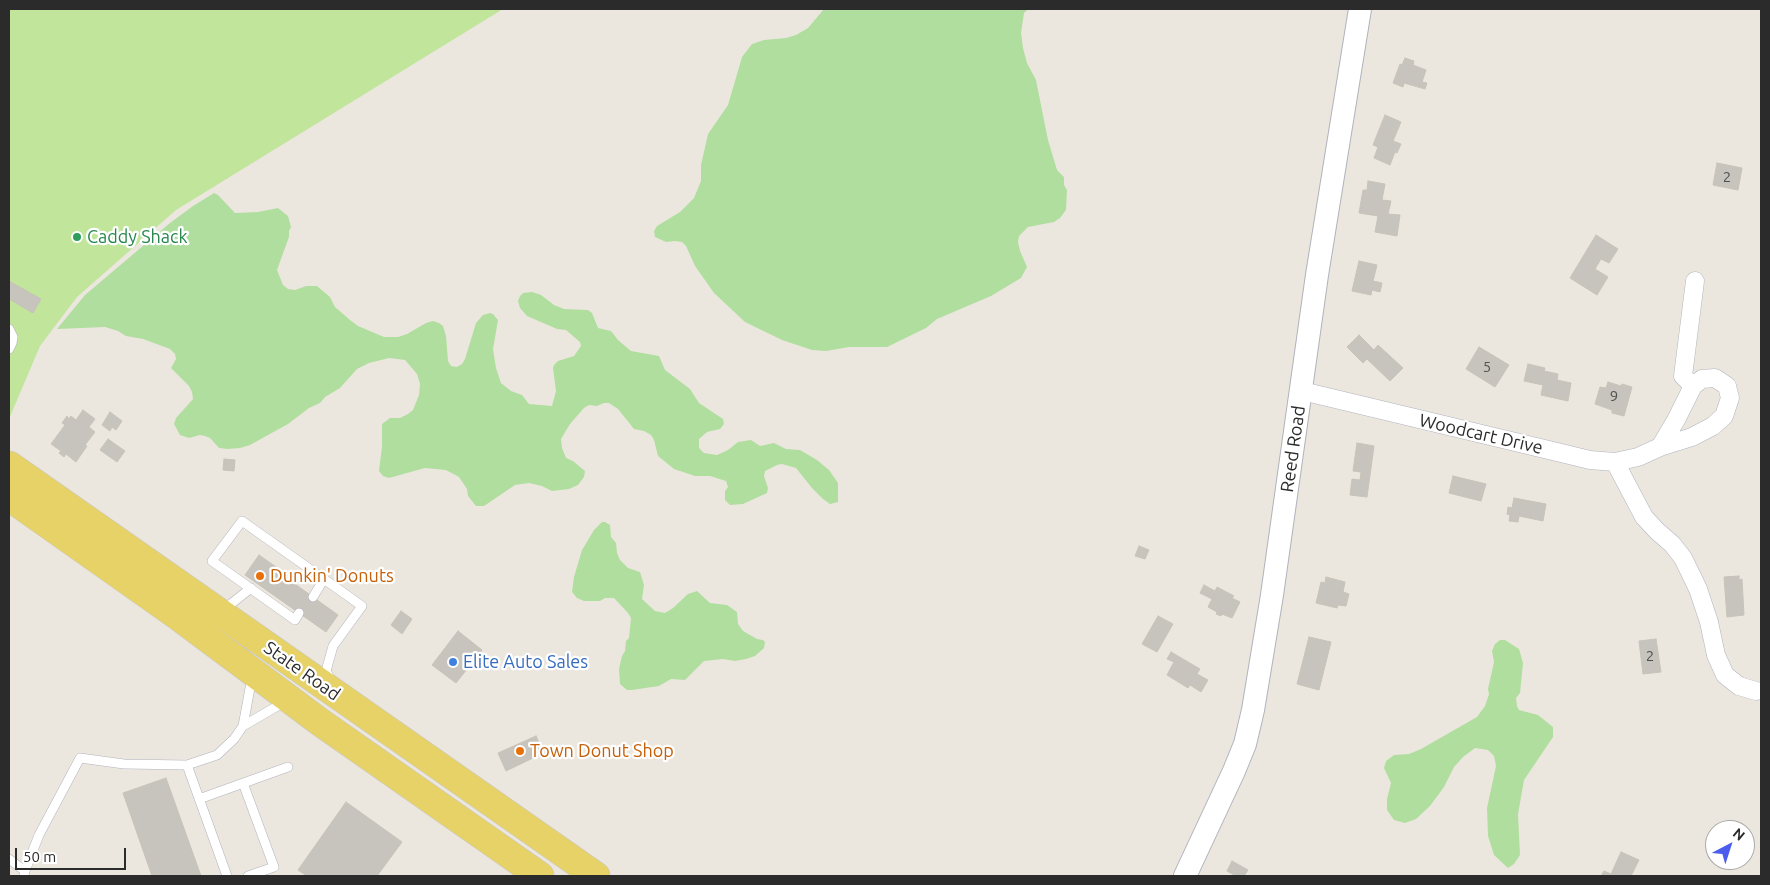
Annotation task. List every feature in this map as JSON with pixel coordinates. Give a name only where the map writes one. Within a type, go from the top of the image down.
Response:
[{"type":"main road","name":"State Road","points":[[9,464],[188,607],[252,671],[540,876]]},
{"type":"main road","name":"State Road","points":[[9,497],[188,607],[219,613],[596,876]]},
{"type":"street","name":"Reed Road","points":[[1185,876],[1234,771],[1251,717],[1272,594],[1317,275],[1360,9]]},
{"type":"street","points":[[1660,447],[1693,386],[1683,376],[1695,281]]},
{"type":"street","name":"Woodcart Drive","points":[[1302,391],[1590,460],[1615,462],[1638,457],[1660,447],[1692,437],[1713,426],[1724,416],[1730,398],[1727,386],[1715,378],[1702,379],[1693,386]]},
{"type":"street","points":[[1615,462],[1644,517],[1684,558],[1698,589],[1709,622],[1716,655],[1725,675],[1739,686],[1756,691]]},
{"type":"lane","points":[[9,329],[13,337],[9,349]]},
{"type":"lane","points":[[299,613],[295,620],[212,561],[242,521],[362,606],[333,646],[326,671],[340,698]]},
{"type":"lane","points":[[313,596],[324,579]]},
{"type":"lane","points":[[219,613],[251,588]]},
{"type":"lane","points":[[244,726],[252,671]]},
{"type":"lane","points":[[9,859],[25,873],[39,835],[80,758],[124,764],[187,764],[217,755],[234,739],[244,726],[289,699]]},
{"type":"lane","points":[[187,764],[227,876]]},
{"type":"lane","points":[[199,799],[288,767]]},
{"type":"lane","points":[[243,783],[274,867],[248,876]]},
{"type":"green space","name":"Caddy Shack","points":[[9,9],[503,9],[176,210],[77,297],[40,346],[9,419]]},
{"type":"green space","points":[[824,9],[1028,9],[1024,13],[1021,33],[1023,48],[1027,63],[1036,80],[1048,140],[1057,170],[1064,177],[1064,185],[1067,190],[1066,210],[1060,218],[1054,222],[1028,227],[1019,236],[1020,251],[1027,267],[1021,278],[991,296],[937,319],[926,328],[887,347],[849,347],[826,351],[812,350],[782,340],[745,322],[714,293],[695,266],[686,246],[682,242],[666,242],[655,237],[654,231],[657,226],[680,212],[694,198],[701,181],[701,165],[708,134],[728,105],[742,57],[752,44],[764,40],[786,38],[808,28]]},
{"type":"green space","points":[[214,193],[235,213],[258,212],[278,208],[288,216],[291,227],[289,237],[277,270],[283,285],[288,289],[295,290],[306,286],[317,286],[330,297],[335,307],[358,326],[384,337],[398,337],[426,323],[433,321],[439,323],[443,326],[446,336],[448,361],[451,366],[457,367],[465,359],[476,323],[483,315],[493,314],[498,320],[493,349],[501,383],[511,391],[522,395],[529,404],[552,406],[556,391],[554,365],[558,361],[574,356],[581,346],[580,342],[566,330],[557,329],[527,316],[520,308],[518,301],[520,296],[523,293],[532,292],[541,295],[554,305],[564,309],[588,310],[592,313],[598,328],[611,331],[631,351],[659,356],[665,370],[690,389],[699,403],[723,419],[724,424],[720,429],[707,432],[699,439],[699,448],[704,453],[717,455],[728,450],[738,442],[751,440],[760,446],[774,443],[786,449],[800,450],[829,470],[838,483],[838,502],[830,504],[812,488],[796,468],[782,464],[765,471],[767,493],[743,504],[730,505],[725,500],[725,491],[728,487],[726,481],[710,476],[695,476],[674,469],[658,456],[651,435],[634,429],[618,409],[609,403],[604,403],[597,406],[589,405],[584,408],[570,424],[561,439],[566,458],[585,471],[584,477],[578,485],[569,489],[552,491],[529,483],[515,485],[484,506],[476,506],[468,496],[467,489],[459,477],[446,470],[425,468],[389,478],[383,476],[379,471],[382,424],[390,418],[400,418],[413,410],[419,395],[420,384],[417,374],[405,360],[389,358],[369,363],[357,369],[340,388],[325,397],[320,403],[309,408],[288,424],[250,445],[240,448],[219,448],[210,438],[205,436],[200,435],[189,438],[180,435],[174,424],[176,418],[193,399],[189,386],[171,368],[176,359],[175,354],[170,349],[143,339],[126,336],[105,327],[57,329],[85,295],[170,223]]},
{"type":"green space","points":[[602,522],[610,525],[611,537],[616,543],[620,560],[628,568],[640,572],[644,585],[642,599],[655,611],[665,613],[688,594],[697,591],[710,603],[727,605],[737,612],[738,624],[743,631],[757,639],[763,640],[765,642],[764,648],[755,656],[746,659],[704,661],[685,680],[671,679],[659,686],[627,690],[620,684],[619,669],[626,641],[629,638],[631,618],[614,598],[605,598],[600,601],[584,601],[577,598],[572,592],[574,577],[582,550],[594,530]]},
{"type":"green space","points":[[1500,640],[1505,640],[1519,649],[1523,663],[1520,693],[1516,698],[1519,710],[1538,715],[1553,727],[1553,737],[1524,780],[1518,814],[1520,855],[1514,864],[1508,868],[1494,855],[1488,836],[1487,808],[1496,766],[1494,756],[1488,750],[1475,748],[1463,757],[1454,767],[1444,787],[1430,806],[1416,819],[1405,823],[1394,820],[1387,810],[1387,799],[1391,783],[1384,768],[1386,761],[1394,755],[1409,754],[1421,749],[1477,717],[1485,706],[1489,694],[1488,689],[1494,662],[1492,651],[1495,644]]},
{"type":"building","points":[[1405,58],[1414,61],[1413,65],[1426,70],[1422,82],[1427,83],[1425,89],[1404,83],[1403,87],[1393,83],[1400,64],[1402,65]]},
{"type":"building","points":[[1385,115],[1401,122],[1393,141],[1401,144],[1397,153],[1395,152],[1390,165],[1374,158],[1378,147],[1373,145]]},
{"type":"building","points":[[1717,163],[1742,168],[1738,190],[1713,185]]},
{"type":"building","points":[[1368,181],[1385,184],[1382,200],[1391,201],[1388,214],[1400,215],[1397,236],[1375,232],[1378,216],[1359,213],[1363,190],[1367,190]]},
{"type":"building","points":[[1596,235],[1618,249],[1609,263],[1601,259],[1595,269],[1608,277],[1597,295],[1570,278]]},
{"type":"building","points":[[1359,261],[1377,265],[1373,281],[1382,283],[1380,292],[1372,290],[1371,295],[1352,291]]},
{"type":"building","points":[[9,281],[41,299],[33,313],[9,299]]},
{"type":"building","points":[[1359,335],[1374,350],[1378,345],[1403,368],[1390,381],[1367,359],[1363,363],[1347,347]]},
{"type":"building","points":[[1479,347],[1509,365],[1495,387],[1466,369]]},
{"type":"building","points":[[1528,364],[1545,368],[1544,371],[1558,374],[1557,380],[1571,383],[1568,401],[1541,395],[1543,385],[1524,381]]},
{"type":"building","points":[[1608,382],[1632,387],[1624,416],[1612,413],[1612,410],[1595,404],[1600,387],[1606,388]]},
{"type":"building","points":[[83,410],[95,419],[89,427],[95,432],[76,462],[66,454],[64,457],[59,453],[61,451],[51,444],[65,425],[62,423],[67,416],[69,419],[71,416],[76,420]]},
{"type":"building","points":[[110,412],[122,421],[116,430],[112,427],[110,431],[102,425]]},
{"type":"building","points":[[108,439],[125,451],[117,462],[100,450]]},
{"type":"building","points":[[1357,443],[1374,446],[1367,497],[1350,495],[1352,479],[1360,480],[1361,472],[1353,471]]},
{"type":"building","points":[[224,459],[235,460],[234,471],[223,470]]},
{"type":"building","points":[[1453,476],[1486,484],[1481,501],[1449,493]]},
{"type":"building","points":[[1514,498],[1546,504],[1543,521],[1519,516],[1518,522],[1509,521],[1508,507],[1512,508]]},
{"type":"building","points":[[1139,546],[1149,550],[1145,559],[1135,556]]},
{"type":"building","points":[[259,555],[296,581],[295,584],[338,615],[326,632],[245,575]]},
{"type":"building","points":[[1739,576],[1739,580],[1742,579],[1744,615],[1727,617],[1724,577]]},
{"type":"building","points":[[1326,577],[1345,582],[1343,592],[1349,594],[1346,606],[1338,605],[1337,608],[1316,603],[1321,582],[1325,583]]},
{"type":"building","points":[[1204,585],[1215,591],[1217,587],[1234,596],[1232,598],[1240,602],[1232,618],[1216,614],[1217,612],[1208,607],[1212,599],[1200,593]]},
{"type":"building","points":[[401,611],[412,619],[402,634],[391,625]]},
{"type":"building","points":[[1158,616],[1173,624],[1157,652],[1142,644]]},
{"type":"building","points":[[458,631],[482,650],[456,683],[432,665]]},
{"type":"building","points":[[1309,637],[1331,642],[1319,690],[1297,684]]},
{"type":"building","points":[[1656,639],[1661,672],[1643,674],[1639,641]]},
{"type":"building","points":[[1171,652],[1200,669],[1197,674],[1208,680],[1201,692],[1190,685],[1188,688],[1167,675],[1174,662],[1167,659]]},
{"type":"building","name":"Town Donut Shop","points":[[536,736],[542,750],[532,754],[533,758],[506,771],[498,753]]},
{"type":"building","points":[[166,778],[201,876],[152,876],[123,793]]},
{"type":"building","points":[[346,802],[402,842],[377,876],[307,876],[298,870]]},
{"type":"building","points":[[1621,852],[1639,860],[1631,876],[1601,876],[1604,871],[1611,874]]},
{"type":"building","points":[[1232,861],[1248,870],[1244,876],[1236,876],[1227,871]]},
{"type":"place","name":"Caddy Shack","points":[[77,237]]},
{"type":"place","name":"Dunkin' Donuts","points":[[260,576]]},
{"type":"place","name":"Elite Auto Sales","points":[[453,662]]},
{"type":"place","name":"Town Donut Shop","points":[[520,751]]}]
